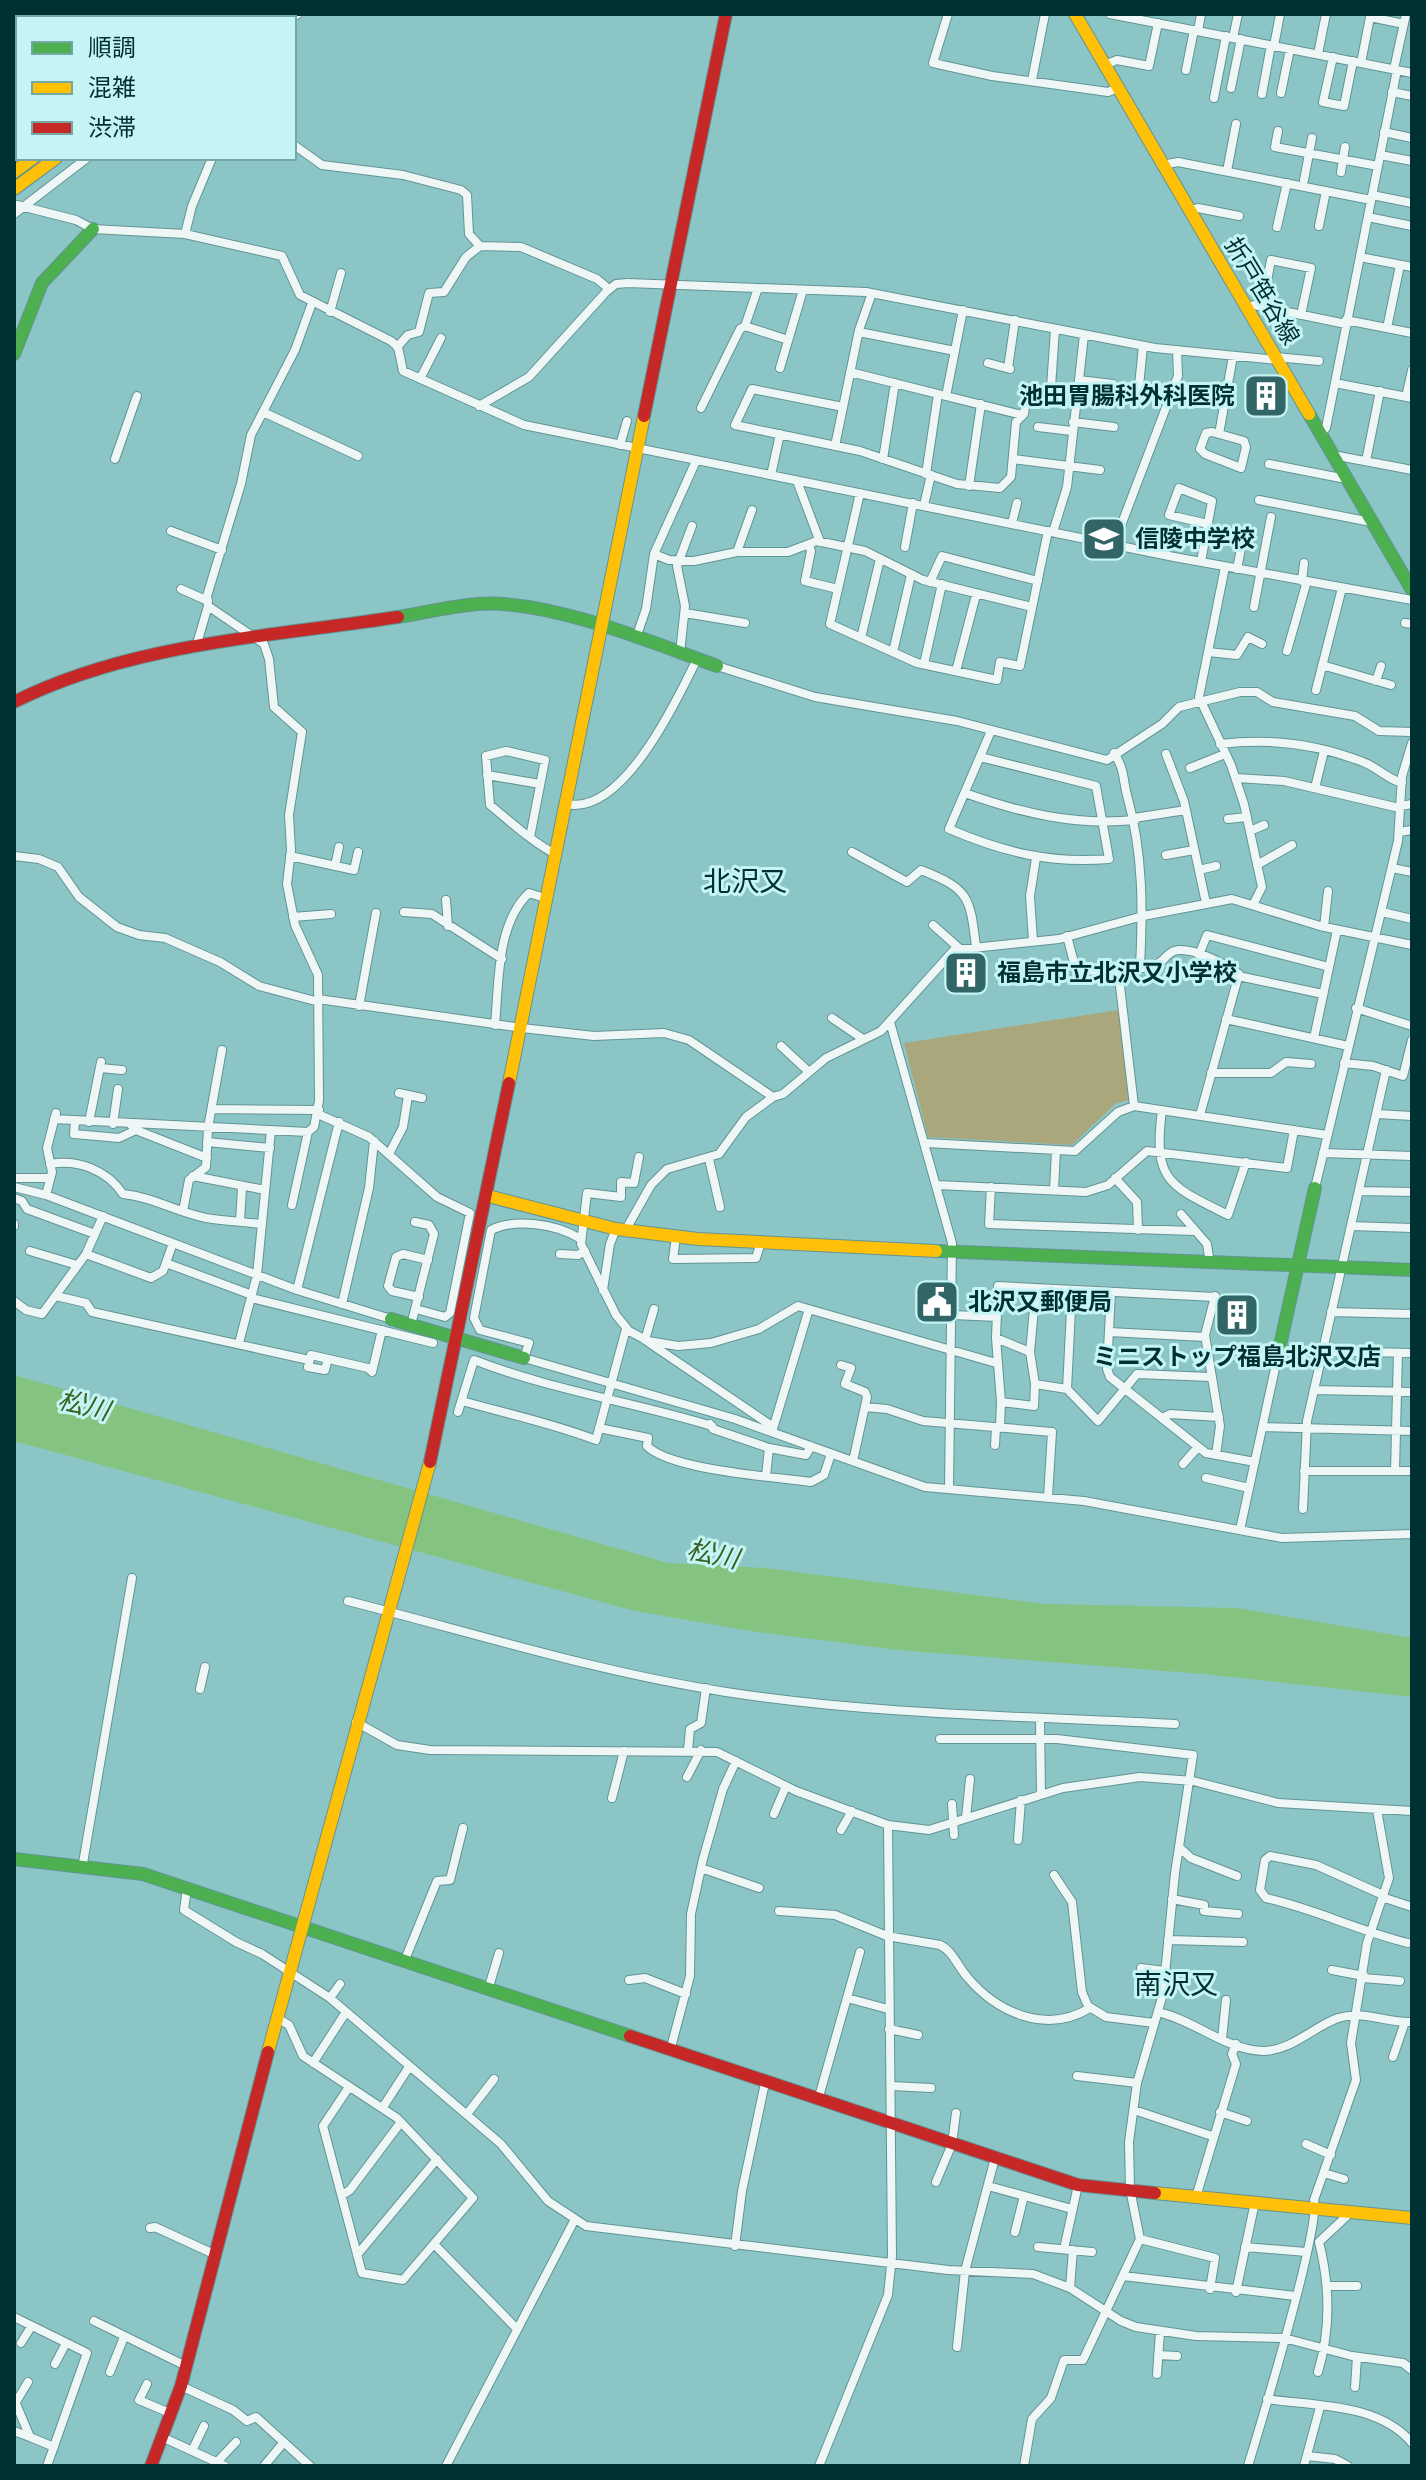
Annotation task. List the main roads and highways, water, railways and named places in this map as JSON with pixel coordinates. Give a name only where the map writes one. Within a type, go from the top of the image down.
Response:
[{"type":"main road","points":[[151,2466],[181,2386],[300,1928],[438,1430],[460,1340],[726,14]]},
{"type":"main road","name":"折戸笹谷線","points":[[1075,14],[1412,590]]},
{"type":"main road","points":[[14,172],[30,160]]},
{"type":"main road","points":[[14,189],[53,160]]},
{"type":"main road","points":[[14,354],[42,283],[93,229]]},
{"type":"main road","points":[[14,702],[95,666],[252,637],[479,604],[509,606],[602,629],[717,666]]},
{"type":"main road","points":[[1278,1355],[1295,1267],[1315,1188]]},
{"type":"main road","points":[[488,1196],[621,1230],[676,1237],[1210,1264],[1412,1270]]},
{"type":"main road","points":[[391,1319],[524,1358]]},
{"type":"main road","points":[[14,1859],[82,1870],[129,1870],[1078,2185],[1412,2218]]},
{"type":"water","name":"松川","points":[[14,1375],[668,1563],[766,1568],[1046,1604],[1237,1608],[1412,1638],[1412,1697],[1203,1674],[898,1650],[751,1631],[635,1611],[14,1441]]},
{"type":"place","name":"池田胃腸科外科医院","points":[[1266,396]]},
{"type":"place","name":"信陵中学校","points":[[1104,539]]},
{"type":"place","name":"福島市立北沢又小学校","points":[[966,973]]},
{"type":"place","name":"北沢又郵便局","points":[[937,1302]]},
{"type":"place","name":"ミニストップ福島北沢又店","points":[[1237,1315]]},
{"type":"district","name":"北沢又","points":[[745,881]]},
{"type":"district","name":"南沢又","points":[[1176,1984]]}]
